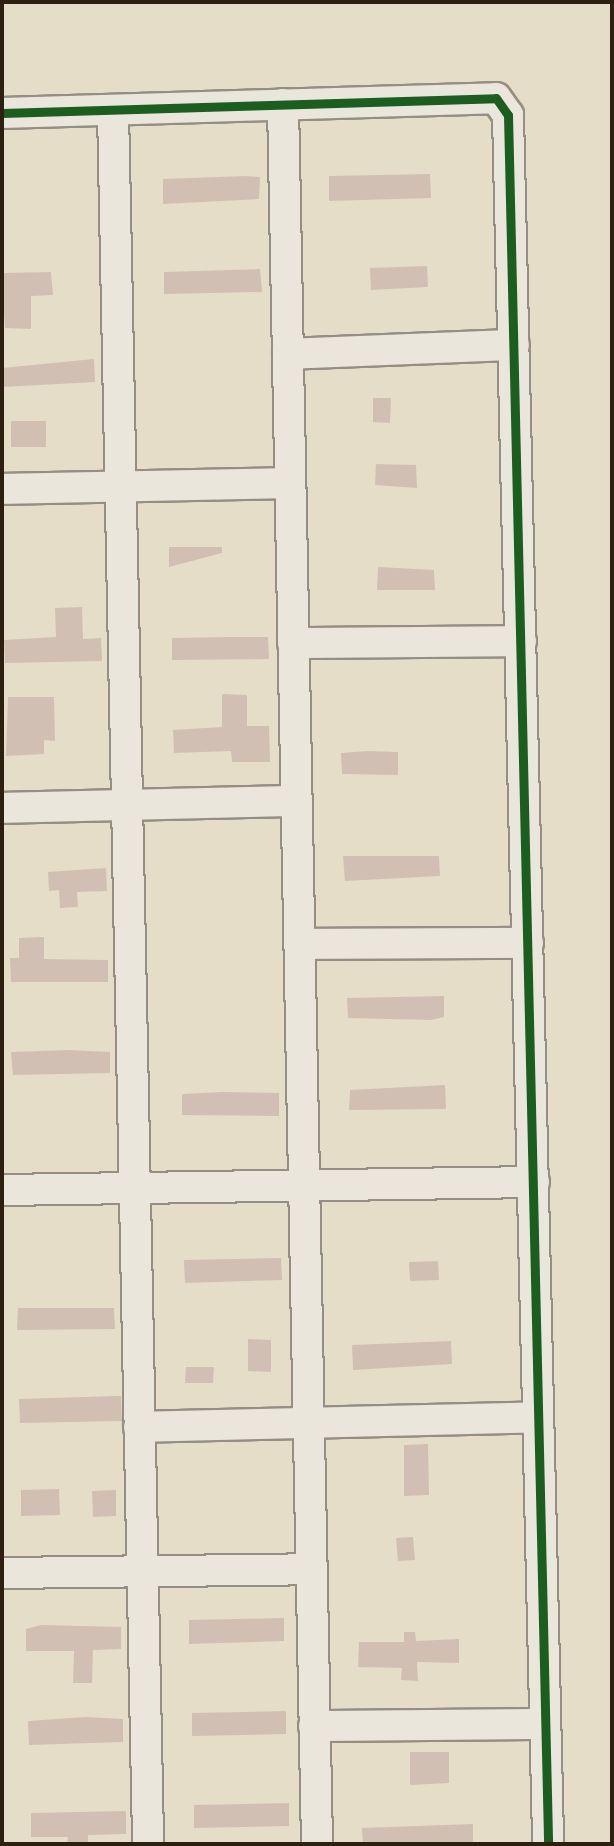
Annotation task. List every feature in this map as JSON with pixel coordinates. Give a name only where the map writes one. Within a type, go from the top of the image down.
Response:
[{"type":"street","points":[[2,113],[496,98],[503,104],[509,116],[548,1844]]},
{"type":"street","points":[[283,104],[317,1844]]},
{"type":"street","points":[[113,110],[148,1844]]},
{"type":"street","points":[[288,354],[514,345]]},
{"type":"street","points":[[2,489],[290,483]]},
{"type":"street","points":[[293,643],[521,641]]},
{"type":"street","points":[[2,807],[296,801]]},
{"type":"street","points":[[299,944],[528,943]]},
{"type":"street","points":[[2,1190],[534,1182]]},
{"type":"street","points":[[139,1427],[537,1417]]},
{"type":"street","points":[[2,1573],[142,1569],[311,1569]]},
{"type":"street","points":[[314,1726],[545,1724]]},
{"type":"building","points":[[430,174],[431,198],[329,201],[329,176]]},
{"type":"building","points":[[260,177],[259,199],[163,204],[163,179]]},
{"type":"building","points":[[427,266],[428,287],[371,290],[370,268]]},
{"type":"building","points":[[260,269],[262,292],[164,294],[164,272]]},
{"type":"building","points":[[51,272],[53,295],[31,296],[31,329],[5,328],[2,273]]},
{"type":"building","points":[[94,359],[95,382],[2,387],[2,368]]},
{"type":"building","points":[[373,398],[391,398],[390,423],[373,422]]},
{"type":"building","points":[[11,421],[46,421],[46,447],[11,447]]},
{"type":"building","points":[[376,464],[416,465],[417,488],[375,485]]},
{"type":"building","points":[[169,547],[222,547],[222,553],[169,567]]},
{"type":"building","points":[[378,567],[434,570],[435,590],[377,590]]},
{"type":"building","points":[[82,607],[83,639],[101,638],[102,661],[5,663],[4,640],[56,637],[55,608]]},
{"type":"building","points":[[268,637],[269,659],[172,660],[172,638]]},
{"type":"building","points":[[222,694],[247,695],[247,726],[269,726],[270,762],[232,762],[231,751],[174,753],[173,730],[222,727]]},
{"type":"building","points":[[8,697],[54,697],[55,741],[44,740],[44,754],[6,756]]},
{"type":"building","points":[[398,752],[398,775],[342,774],[341,753]]},
{"type":"building","points":[[343,856],[439,856],[440,876],[345,881]]},
{"type":"building","points":[[106,868],[107,891],[77,892],[78,907],[60,908],[59,890],[49,891],[48,872]]},
{"type":"building","points":[[44,937],[44,959],[108,960],[108,982],[11,982],[10,958],[19,958],[19,938]]},
{"type":"building","points":[[444,996],[444,1017],[431,1020],[348,1018],[347,998]]},
{"type":"building","points":[[11,1052],[110,1052],[110,1073],[13,1075]]},
{"type":"building","points":[[445,1085],[446,1109],[349,1110],[350,1090]]},
{"type":"building","points":[[279,1093],[279,1116],[182,1115],[182,1094]]},
{"type":"building","points":[[281,1258],[282,1280],[185,1283],[184,1260]]},
{"type":"building","points":[[438,1261],[439,1280],[410,1281],[409,1262]]},
{"type":"building","points":[[18,1308],[114,1308],[115,1329],[17,1330]]},
{"type":"building","points":[[248,1339],[271,1340],[271,1372],[248,1371]]},
{"type":"building","points":[[451,1341],[452,1364],[353,1370],[352,1345]]},
{"type":"building","points":[[186,1367],[214,1367],[213,1383],[185,1383]]},
{"type":"building","points":[[121,1396],[122,1421],[20,1423],[19,1399]]},
{"type":"building","points":[[428,1444],[429,1495],[404,1496],[404,1445]]},
{"type":"building","points":[[59,1489],[60,1515],[21,1516],[21,1490]]},
{"type":"building","points":[[116,1490],[116,1516],[93,1517],[92,1491]]},
{"type":"building","points":[[413,1537],[415,1560],[398,1561],[396,1538]]},
{"type":"building","points":[[284,1618],[284,1641],[189,1644],[189,1620]]},
{"type":"building","points":[[41,1625],[121,1627],[121,1649],[93,1650],[92,1683],[73,1683],[74,1651],[26,1651],[26,1629]]},
{"type":"building","points":[[404,1632],[415,1632],[416,1641],[459,1639],[459,1663],[417,1662],[418,1681],[401,1680],[402,1668],[358,1667],[359,1642],[404,1642]]},
{"type":"building","points":[[286,1711],[286,1734],[192,1736],[192,1713]]},
{"type":"building","points":[[86,1717],[123,1719],[123,1742],[29,1745],[28,1721]]},
{"type":"building","points":[[410,1752],[449,1752],[449,1783],[410,1785]]},
{"type":"building","points":[[289,1803],[289,1826],[194,1828],[194,1805]]},
{"type":"building","points":[[126,1811],[126,1834],[88,1835],[88,1844],[67,1844],[68,1837],[31,1837],[31,1813]]},
{"type":"building","points":[[473,1824],[473,1844],[363,1844],[362,1828]]},
{"type":"cycle path","points":[[2,113],[496,98],[508,115],[548,1844]]}]
